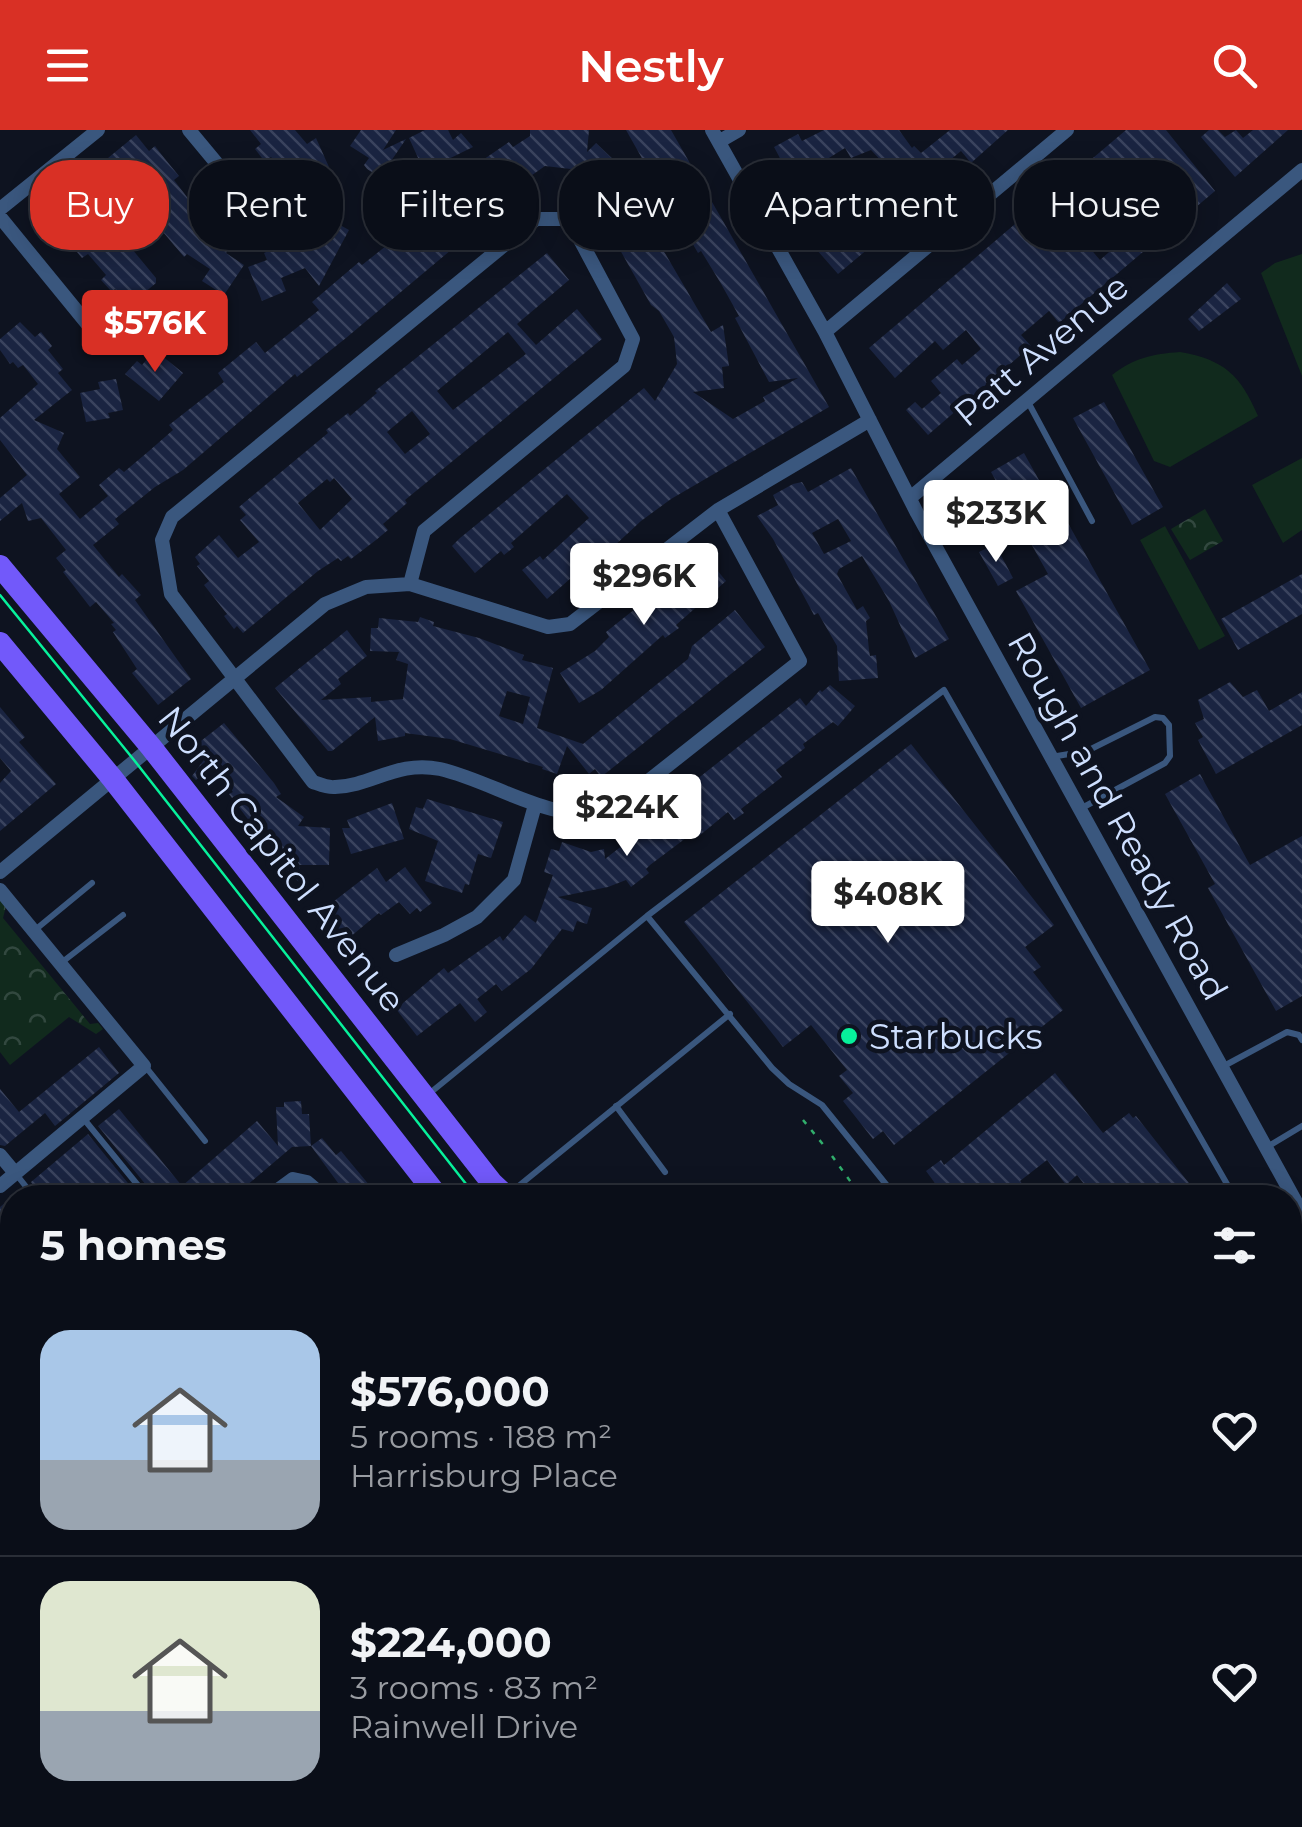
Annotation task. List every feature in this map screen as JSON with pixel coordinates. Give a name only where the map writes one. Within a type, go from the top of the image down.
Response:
[{"type":"main road","name":"North Capitol Avenue","points":[[0,566],[150,746],[494,1185]]},
{"type":"main road","points":[[0,643],[112,778],[428,1185]]},
{"type":"street","points":[[0,209],[98,130]]},
{"type":"street","points":[[189,130],[214,160]]},
{"type":"street","points":[[716,136],[739,130]]},
{"type":"street","points":[[825,332],[1067,130]]},
{"type":"street","name":"Rough and Ready Road","points":[[716,136],[825,332],[1078,809],[1286,1185]]},
{"type":"street","name":"Patt Avenue","points":[[910,498],[1302,170]]},
{"type":"street","points":[[0,217],[94,332]]},
{"type":"street","points":[[410,584],[424,531],[624,366],[633,339],[570,219],[536,219],[172,517],[162,540],[170,594],[312,782],[334,788],[408,767],[440,769],[535,805],[590,815],[609,812],[800,661],[718,510]]},
{"type":"street","points":[[0,872],[325,604],[366,587],[410,584],[548,627],[570,624],[718,510],[870,420]]},
{"type":"street","points":[[396,955],[477,917],[514,880],[535,805]]},
{"type":"street","points":[[0,890],[144,1066],[1,1185]]},
{"type":"street","points":[[0,1155],[15,1173]]},
{"type":"street","points":[[286,1185],[294,1180],[311,1185]]},
{"type":"lane","points":[[1027,401],[1092,520]]},
{"type":"lane","points":[[424,1096],[647,916],[944,690],[1229,1185]]},
{"type":"lane","points":[[1051,757],[1087,751],[1155,717],[1165,719],[1169,725],[1170,756],[1165,763],[1078,809]]},
{"type":"lane","points":[[34,930],[92,883]]},
{"type":"lane","points":[[61,964],[124,915]]},
{"type":"lane","points":[[647,916],[772,1068],[822,1105],[886,1185]]},
{"type":"lane","points":[[521,1185],[730,1014]]},
{"type":"lane","points":[[1222,1067],[1287,1032],[1302,1040]]},
{"type":"lane","points":[[144,1066],[206,1141]]},
{"type":"lane","points":[[616,1106],[665,1172]]},
{"type":"lane","points":[[82,1118],[138,1185]]},
{"type":"lane","points":[[1266,1148],[1302,1126]]},
{"type":"lane","points":[[15,1173],[25,1185]]},
{"type":"path","points":[[804,1120],[826,1148]]},
{"type":"path","points":[[832,1156],[853,1185]]},
{"type":"green space","points":[[1302,254],[1302,376],[1261,273],[1275,263]]},
{"type":"green space","points":[[1180,352],[1209,360],[1229,372],[1245,390],[1258,416],[1170,467],[1154,461],[1112,375],[1144,358]]},
{"type":"green space","points":[[1302,458],[1302,530],[1283,543],[1252,485]]},
{"type":"green space","points":[[977,494],[994,527],[968,540],[951,507]]},
{"type":"green space","points":[[1205,509],[1223,541],[1190,560],[1171,529]]},
{"type":"green space","points":[[1165,526],[1225,636],[1199,650],[1140,540]]},
{"type":"green space","points":[[0,899],[6,906],[3,918],[90,1024],[98,1023],[103,1029],[96,1034],[69,1017],[10,1065],[0,1052]]},
{"type":"building","points":[[250,130],[295,130],[307,144],[316,138],[326,160],[263,160],[255,149],[261,144]]},
{"type":"building","points":[[361,130],[396,130],[383,150],[406,139],[392,160],[368,160],[350,146]]},
{"type":"building","points":[[425,130],[448,130],[453,140],[461,133],[473,147],[446,160],[419,160],[409,138]]},
{"type":"building","points":[[530,130],[589,130],[587,152],[596,143],[614,160],[559,160],[559,168],[545,166],[539,170],[539,160],[483,160],[509,142],[513,147],[530,136]]},
{"type":"building","points":[[626,130],[671,130],[688,160],[643,160]]},
{"type":"building","points":[[824,130],[899,130],[912,148],[921,153],[950,130],[1008,130],[974,160],[968,160],[961,151],[950,160],[880,160],[871,150],[851,158],[845,148],[826,160],[781,160],[774,147],[798,134],[802,141]]},
{"type":"building","points":[[1126,130],[1166,130],[1190,160],[1091,160]]},
{"type":"building","points":[[1209,130],[1218,130],[1225,137],[1236,130],[1243,138],[1253,130],[1288,130],[1235,177],[1201,137]]},
{"type":"building","points":[[136,135],[149,151],[155,146],[166,160],[110,160]]},
{"type":"building","points":[[169,164],[179,176],[174,180],[189,200],[189,250],[228,250],[226,253],[244,265],[224,295],[202,281],[210,269],[187,254],[184,257],[169,239]]},
{"type":"building","points":[[1196,167],[1215,191],[1196,207]]},
{"type":"building","points":[[710,198],[730,233],[730,250],[739,250],[829,407],[671,499],[547,599],[522,570],[540,556],[543,560],[589,518],[567,494],[511,543],[514,547],[504,555],[501,551],[475,573],[452,546],[460,538],[644,388],[655,401],[677,364],[674,337],[620,250],[663,250],[711,332],[723,325],[729,366],[722,367],[724,388],[693,392],[733,419],[798,378],[769,382],[735,318],[739,316],[701,251],[696,250],[710,250]]},
{"type":"building","points":[[1014,225],[1014,250],[1091,250],[1100,260],[1111,250],[1145,250],[1059,323],[1049,311],[1021,335],[1031,346],[928,435],[906,410],[915,402],[922,409],[941,393],[931,381],[957,359],[962,365],[981,349],[966,330],[943,350],[935,341],[895,378],[869,348],[985,250],[994,250],[994,242]]},
{"type":"building","points":[[75,250],[133,250],[156,283],[131,304],[101,280],[106,275],[88,254],[82,258]]},
{"type":"building","points":[[338,250],[319,286],[305,268],[281,278],[286,291],[262,301],[248,267],[267,260],[264,253]]},
{"type":"building","points":[[381,250],[451,250],[297,377],[295,374],[183,470],[115,519],[119,524],[93,545],[119,577],[122,574],[141,595],[135,600],[191,679],[158,705],[132,673],[137,669],[113,632],[114,623],[96,602],[90,607],[63,572],[66,570],[56,558],[66,550],[41,518],[28,521],[22,503],[0,521],[0,498],[27,475],[0,440],[0,418],[38,384],[23,365],[18,368],[13,362],[10,364],[0,350],[0,339],[20,322],[35,337],[41,332],[52,346],[48,350],[63,369],[58,373],[72,390],[34,420],[64,433],[57,449],[80,477],[59,494],[80,519],[108,496],[99,485],[119,468],[124,472],[173,430],[169,425],[224,382],[218,373],[256,342],[265,353],[319,310],[312,302],[359,262],[362,265]]},
{"type":"building","points":[[817,250],[867,250],[838,274]]},
{"type":"building","points":[[547,253],[569,280],[517,324],[536,345],[577,309],[602,339],[405,500],[407,503],[383,524],[388,530],[376,540],[351,559],[338,558],[318,571],[243,633],[237,626],[234,629],[204,585],[209,581],[195,557],[219,535],[238,558],[259,542],[240,520],[246,515],[239,507]],"holes":[[[508,332],[526,354],[453,410],[437,391]],[[412,411],[430,434],[405,454],[387,432]],[[334,478],[352,499],[320,530],[298,503],[327,479],[330,482]]]},
{"type":"building","points":[[1227,283],[1241,299],[1199,331],[1188,319]]},
{"type":"building","points":[[170,303],[185,351],[154,345],[150,326],[143,328],[139,311]]},
{"type":"building","points":[[155,350],[183,373],[159,401],[125,374],[137,361],[142,365]]},
{"type":"building","points":[[116,379],[123,410],[108,413],[110,418],[86,422],[80,393],[100,389],[98,382]]},
{"type":"building","points":[[1104,402],[1163,507],[1132,525],[1073,418]]},
{"type":"building","points":[[1024,453],[1055,509],[1059,507],[1150,670],[1081,708],[1016,591],[1048,574],[991,472]]},
{"type":"building","points":[[851,468],[949,639],[915,658],[889,601],[862,556],[837,574],[857,610],[863,606],[870,618],[866,621],[869,650],[870,656],[876,655],[878,678],[839,681],[837,646],[818,613],[814,615],[757,516],[778,505],[773,495],[793,484],[802,482],[808,492]],"holes":[[[838,519],[851,541],[824,554],[812,533]]]},
{"type":"building","points":[[995,544],[1013,578],[998,586],[979,552]]},
{"type":"building","points":[[704,554],[726,581],[676,625],[679,628],[665,638],[663,635],[601,690],[579,703],[560,673],[595,651],[609,637],[606,632]]},
{"type":"building","points":[[1302,574],[1302,614],[1238,650],[1221,619]]},
{"type":"building","points":[[735,610],[765,647],[601,777],[595,769],[589,774],[567,746],[557,774],[450,739],[405,733],[378,741],[375,717],[328,751],[275,688],[347,630],[367,656],[338,679],[341,684],[321,700],[403,699],[408,664],[396,660],[399,652],[370,651],[371,628],[378,628],[379,618],[418,622],[420,617],[434,622],[433,626],[479,638],[524,655],[522,660],[553,668],[537,728],[583,744],[688,659],[692,646]],"holes":[[[507,691],[530,697],[523,724],[499,716]]]},
{"type":"building","points":[[1230,682],[1243,697],[1257,690],[1269,711],[1302,692],[1302,725],[1216,774],[1198,740],[1203,737],[1195,723],[1204,719],[1198,700]]},
{"type":"building","points":[[830,685],[855,706],[838,726],[833,722],[776,770],[782,777],[741,809],[744,813],[734,820],[728,812],[699,836],[694,832],[650,865],[646,869],[649,873],[631,887],[626,880],[558,897],[592,908],[587,924],[577,921],[573,932],[562,929],[531,969],[502,991],[496,984],[477,999],[487,1012],[475,1022],[460,1003],[417,1036],[396,1009],[444,968],[448,973],[500,936],[503,941],[525,915],[536,923],[553,875],[544,872],[551,849],[559,851],[562,842],[591,852],[604,849],[605,859],[632,838],[654,813],[800,698],[806,706]]},
{"type":"building","points":[[0,707],[25,737],[19,742],[56,784],[0,831],[0,783],[11,771],[0,758]]},
{"type":"building","points":[[224,723],[274,783],[281,794],[276,797],[304,817],[298,826],[330,828],[329,865],[299,865],[304,886],[266,855],[275,842],[253,826],[212,767],[196,780],[192,776],[206,757],[197,744]]},
{"type":"building","points":[[911,744],[1054,925],[1025,947],[1041,967],[1033,972],[1063,1010],[894,1145],[883,1131],[873,1139],[843,1101],[853,1093],[839,1076],[847,1070],[811,1025],[783,1047],[684,922]]},
{"type":"building","points":[[1200,774],[1250,865],[1302,836],[1302,996],[1276,1011],[1208,888],[1215,884],[1165,794]]},
{"type":"building","points":[[427,799],[503,822],[491,858],[478,854],[469,885],[465,884],[462,893],[425,881],[438,841],[409,829],[416,807],[423,809]]},
{"type":"building","points":[[392,803],[404,839],[351,854],[342,828],[350,828],[347,820]]},
{"type":"building","points":[[405,867],[432,903],[410,914],[399,902],[344,942],[320,912],[377,868],[386,882]]},
{"type":"building","points":[[99,1047],[119,1073],[55,1126],[45,1113],[5,1146],[0,1145],[0,1089],[19,1112]]},
{"type":"building","points":[[1055,1073],[1103,1133],[1129,1113],[1133,1118],[1136,1116],[1190,1185],[1085,1185],[1077,1175],[1066,1185],[1047,1160],[1020,1181],[1023,1185],[936,1185],[926,1171],[941,1160],[944,1165]]},
{"type":"building","points":[[301,1101],[302,1114],[309,1114],[311,1146],[292,1147],[247,1185],[183,1185],[257,1121],[278,1146],[276,1107],[284,1107],[284,1102]]},
{"type":"building","points":[[119,1109],[181,1185],[146,1185],[98,1126]]},
{"type":"building","points":[[88,1134],[129,1185],[33,1185],[31,1182]]},
{"type":"building","points":[[322,1138],[336,1155],[341,1151],[369,1185],[340,1185],[311,1146]]},
{"type":"tram line","points":[[0,595],[467,1185]]},
{"type":"place","name":"Starbucks","points":[[849,1036]]}]
